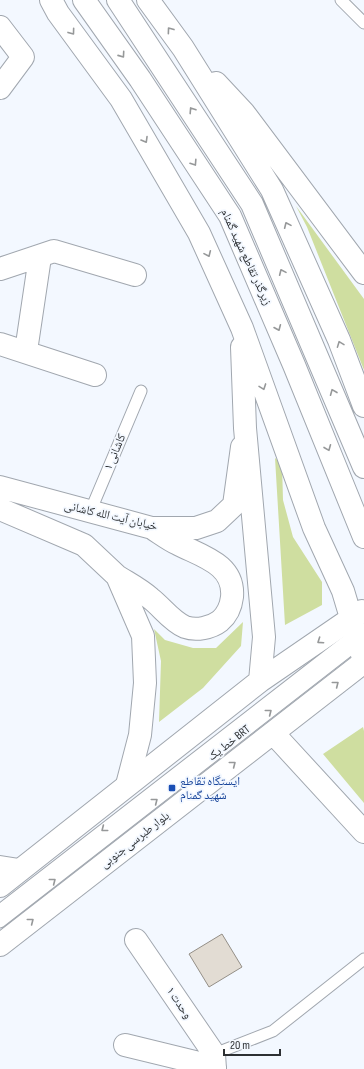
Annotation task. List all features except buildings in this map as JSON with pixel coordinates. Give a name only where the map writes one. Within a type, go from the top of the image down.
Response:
[{"type":"main road","points":[[0,886],[10,869],[127,785],[260,681],[361,634],[314,528],[242,328],[199,233],[121,99],[58,13],[51,0]]},
{"type":"main road","name":"زیرگذر تقاطع شهید گمنام","points":[[84,0],[140,80],[230,216],[294,366],[364,537]]},
{"type":"main road","points":[[118,0],[252,204],[364,467]]},
{"type":"main road","points":[[148,0],[183,48],[272,190],[338,340],[364,406]]},
{"type":"main road","points":[[0,26],[23,57],[0,88]]},
{"type":"main road","points":[[183,48],[244,112],[364,273]]},
{"type":"main road","points":[[0,269],[40,257],[54,251],[135,275]]},
{"type":"main road","points":[[26,352],[40,257]]},
{"type":"main road","points":[[242,328],[245,428],[264,638],[260,681]]},
{"type":"main road","points":[[0,344],[95,374]]},
{"type":"main road","name":"خیابان آیت الله کاشانی","points":[[3,485],[90,512],[152,528],[196,528],[217,521],[234,505],[245,428]]},
{"type":"main road","points":[[0,509],[84,545],[117,576],[150,598],[176,622],[186,628],[198,629],[209,627],[219,621],[227,612],[232,602],[233,590],[230,579],[224,569],[215,562],[176,543],[152,528]]},
{"type":"main road","points":[[117,576],[143,636],[145,683],[140,735],[127,785]]},
{"type":"main road","name":"بلوار طبرسی جنوبی","points":[[0,945],[273,733],[361,634]]},
{"type":"main road","points":[[273,733],[364,832]]},
{"type":"main road","name":"وحدت ۱","points":[[136,940],[214,1063]]},
{"type":"main road","points":[[125,1045],[214,1063]]},
{"type":"lane","points":[[341,0],[364,23]]},
{"type":"lane","name":"کاشانی ۱","points":[[90,512],[141,391]]},
{"type":"lane","name":"خط یک BRT","points":[[0,910],[361,634]]},
{"type":"lane","name":"خط یک BRT","points":[[0,922],[361,634]]},
{"type":"lane","points":[[214,1063],[273,1031],[364,959]]},
{"type":"green space","points":[[296,206],[364,299],[364,370],[307,227]]},
{"type":"green space","points":[[275,458],[282,464],[283,500],[293,537],[322,582],[322,605],[285,625]]},
{"type":"green space","points":[[243,622],[241,646],[203,688],[159,722],[161,661],[154,629],[165,640],[193,648],[216,648]]},
{"type":"green space","points":[[363,727],[364,731],[364,803],[323,754]]},
{"type":"place","name":"ایستگاه تقاطع شهید گمنام","points":[[172,788]]}]
